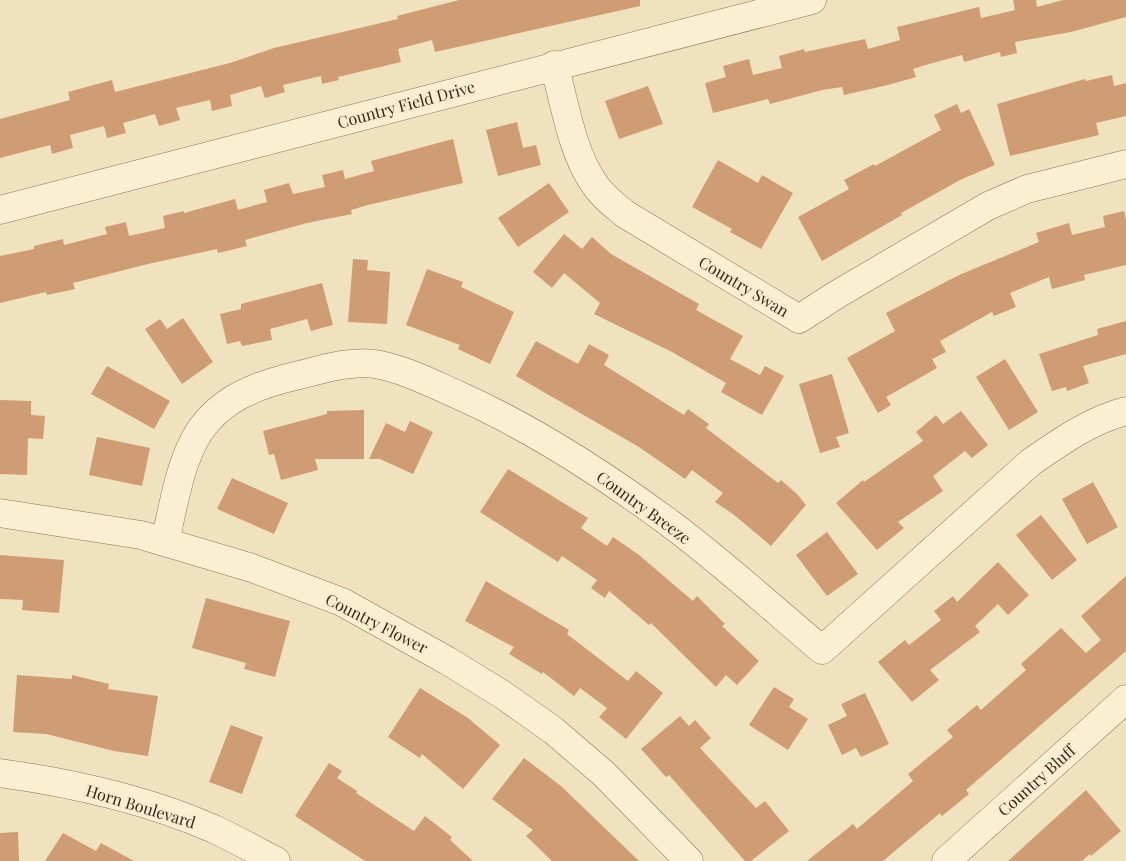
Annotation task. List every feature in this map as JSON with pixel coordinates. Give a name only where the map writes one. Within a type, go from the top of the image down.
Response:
[{"type":"street","name":"Country Field Drive","points":[[0,210],[554,65],[812,0]]},
{"type":"street","name":"Country Swan","points":[[554,65],[582,162],[592,182],[606,198],[625,214],[799,319],[836,294],[988,206],[1027,189],[1126,164]]},
{"type":"street","name":"Country Breeze","points":[[165,541],[184,464],[200,432],[224,405],[244,392],[266,383],[345,364],[372,364],[398,369],[482,406],[573,456],[669,523],[822,650],[1031,462],[1059,442],[1089,426],[1126,411]]},
{"type":"street","name":"Country Flower","points":[[0,513],[99,527],[165,541],[252,568],[342,602],[448,661],[503,695],[554,731],[604,774],[689,861]]},
{"type":"street","name":"Country Bluff","points":[[946,861],[1126,699]]},
{"type":"street","name":"Horn Boulevard","points":[[0,773],[60,781],[135,800],[214,829],[276,861]]},
{"type":"building","points":[[459,0],[640,0],[640,6],[435,52],[432,40],[398,49],[401,62],[338,77],[339,80],[322,84],[321,76],[283,85],[285,92],[265,98],[261,86],[230,95],[232,106],[212,111],[210,100],[176,108],[180,120],[159,126],[155,114],[123,123],[126,133],[107,138],[104,126],[70,135],[73,148],[52,154],[50,145],[0,158],[0,119],[70,100],[68,92],[112,80],[115,92],[230,63],[274,48],[398,19],[397,16]]},
{"type":"building","points":[[1013,0],[1036,0],[1037,7],[1063,0],[1126,0],[1126,17],[1071,32],[1015,42],[1017,53],[1001,57],[1000,52],[964,62],[962,55],[929,64],[913,69],[916,77],[888,85],[844,95],[842,87],[822,90],[770,104],[768,99],[713,113],[705,83],[726,77],[723,66],[749,59],[753,75],[782,68],[779,56],[804,49],[805,52],[865,39],[868,49],[900,40],[897,27],[979,7],[981,18],[1015,10]]},
{"type":"building","points":[[1112,75],[1114,86],[1126,83],[1126,116],[1096,123],[1099,135],[1010,156],[997,104],[1085,79],[1086,81]]},
{"type":"building","points":[[648,86],[663,124],[619,139],[605,101]]},
{"type":"building","points":[[957,104],[961,113],[969,109],[995,165],[960,180],[822,261],[798,217],[849,189],[844,180],[874,164],[875,166],[941,130],[934,115]]},
{"type":"building","points":[[517,122],[523,148],[536,145],[541,165],[498,176],[486,130]]},
{"type":"building","points":[[453,139],[463,183],[368,205],[351,210],[352,214],[307,223],[245,240],[247,246],[218,253],[217,249],[148,264],[73,283],[75,289],[47,295],[46,292],[0,303],[0,256],[34,249],[34,246],[63,239],[64,245],[107,234],[105,227],[126,222],[129,236],[165,228],[163,216],[184,211],[184,213],[235,199],[238,210],[267,202],[264,190],[289,183],[293,194],[325,187],[322,175],[343,170],[345,179],[374,171],[371,161]]},
{"type":"building","points":[[718,160],[758,183],[762,175],[793,193],[761,249],[730,232],[732,229],[692,207]]},
{"type":"building","points":[[549,183],[569,212],[518,247],[498,218]]},
{"type":"building","points":[[1124,211],[1126,220],[1126,265],[1084,275],[1085,280],[1052,289],[1049,277],[1010,293],[1016,307],[994,316],[992,312],[940,341],[946,352],[932,359],[937,368],[886,397],[891,405],[878,413],[847,358],[895,331],[886,313],[959,275],[1039,242],[1036,233],[1069,223],[1072,235],[1105,227],[1103,216]]},
{"type":"building","points":[[564,234],[582,249],[592,237],[611,254],[699,304],[696,310],[743,336],[730,359],[760,375],[765,366],[784,376],[762,415],[721,392],[726,383],[672,352],[594,314],[600,303],[564,273],[552,288],[533,272]]},
{"type":"building","points":[[353,259],[368,260],[367,270],[390,272],[387,324],[348,322]]},
{"type":"building","points":[[427,269],[463,282],[461,287],[514,312],[490,364],[458,349],[460,345],[406,325]]},
{"type":"building","points":[[322,283],[333,325],[311,331],[307,319],[270,329],[272,340],[242,346],[240,341],[227,344],[220,314],[241,309],[241,304]]},
{"type":"building","points":[[183,318],[213,362],[182,384],[145,329],[160,319],[167,329]]},
{"type":"building","points":[[1126,321],[1126,354],[1083,366],[1089,383],[1067,391],[1066,387],[1052,391],[1039,354],[1098,335],[1097,329]]},
{"type":"building","points":[[536,341],[578,364],[589,344],[609,355],[604,365],[684,415],[688,409],[709,424],[706,428],[778,483],[781,480],[806,505],[771,546],[733,514],[715,502],[723,493],[692,470],[685,479],[639,447],[516,376]]},
{"type":"building","points":[[1005,359],[1038,412],[1009,430],[976,377]]},
{"type":"building","points":[[107,366],[170,401],[154,429],[91,394]]},
{"type":"building","points":[[832,374],[849,433],[836,437],[840,447],[820,453],[799,384]]},
{"type":"building","points":[[0,400],[31,401],[31,415],[45,416],[43,439],[28,438],[27,475],[0,474]]},
{"type":"building","points":[[364,410],[364,459],[315,459],[318,470],[281,480],[274,454],[269,455],[263,431],[327,414],[327,411]]},
{"type":"building","points":[[961,411],[988,445],[972,458],[965,451],[933,476],[943,491],[898,522],[904,528],[877,550],[836,503],[863,480],[864,482],[923,441],[916,432],[936,415],[943,424]]},
{"type":"building","points":[[410,421],[433,432],[413,474],[380,459],[369,459],[386,423],[405,432]]},
{"type":"building","points":[[97,437],[150,448],[142,486],[89,475]]},
{"type":"building","points":[[508,469],[588,518],[581,528],[607,546],[613,537],[639,555],[693,601],[697,596],[725,624],[722,626],[759,661],[737,685],[726,675],[716,687],[651,623],[649,625],[609,591],[605,598],[591,588],[597,580],[562,556],[558,562],[480,512]]},
{"type":"building","points":[[232,478],[288,503],[274,534],[217,509]]},
{"type":"building","points":[[1093,482],[1118,527],[1087,544],[1062,499]]},
{"type":"building","points":[[1041,515],[1077,560],[1052,580],[1016,535]]},
{"type":"building","points":[[827,532],[858,574],[827,596],[796,555]]},
{"type":"building","points":[[0,555],[64,560],[59,613],[22,610],[23,600],[0,599]]},
{"type":"building","points":[[998,562],[1029,595],[1008,615],[998,604],[975,626],[980,632],[930,670],[939,680],[912,702],[878,662],[905,640],[909,645],[941,620],[934,611],[953,596],[957,602]]},
{"type":"building","points":[[1126,576],[1126,651],[966,790],[969,794],[942,816],[940,813],[883,861],[807,861],[853,824],[857,829],[913,781],[908,774],[953,737],[947,730],[977,705],[981,710],[1026,670],[1021,664],[1061,628],[1086,653],[1101,640],[1081,616]]},
{"type":"building","points":[[486,581],[569,630],[567,634],[628,681],[636,671],[663,693],[626,739],[599,717],[607,708],[580,688],[574,696],[543,672],[542,674],[509,654],[514,647],[465,621]]},
{"type":"building","points":[[206,598],[290,621],[275,677],[244,669],[246,663],[192,648]]},
{"type":"building","points":[[17,675],[72,679],[72,675],[109,684],[108,689],[158,696],[148,756],[114,751],[46,734],[13,732]]},
{"type":"building","points":[[774,687],[794,699],[789,707],[808,719],[788,750],[749,725]]},
{"type":"building","points":[[420,688],[468,718],[500,745],[463,789],[422,754],[420,758],[388,737]]},
{"type":"building","points":[[865,693],[889,744],[861,757],[856,748],[842,755],[828,725],[847,716],[841,704]]},
{"type":"building","points":[[680,716],[689,726],[695,720],[711,738],[700,748],[756,808],[765,801],[789,831],[751,861],[745,861],[669,775],[666,777],[641,749]]},
{"type":"building","points":[[231,725],[263,737],[242,794],[209,782]]},
{"type":"building","points":[[524,758],[561,786],[639,861],[552,861],[526,836],[533,830],[492,799]]},
{"type":"building","points":[[329,763],[342,771],[337,778],[357,791],[356,793],[414,831],[425,816],[452,837],[450,840],[473,861],[365,861],[295,816]]},
{"type":"building","points":[[1086,790],[1121,831],[1091,856],[1090,854],[1082,861],[1008,861]]},
{"type":"building","points":[[18,832],[19,861],[0,861],[0,833]]},
{"type":"building","points":[[63,833],[96,851],[101,843],[134,861],[45,861]]}]
